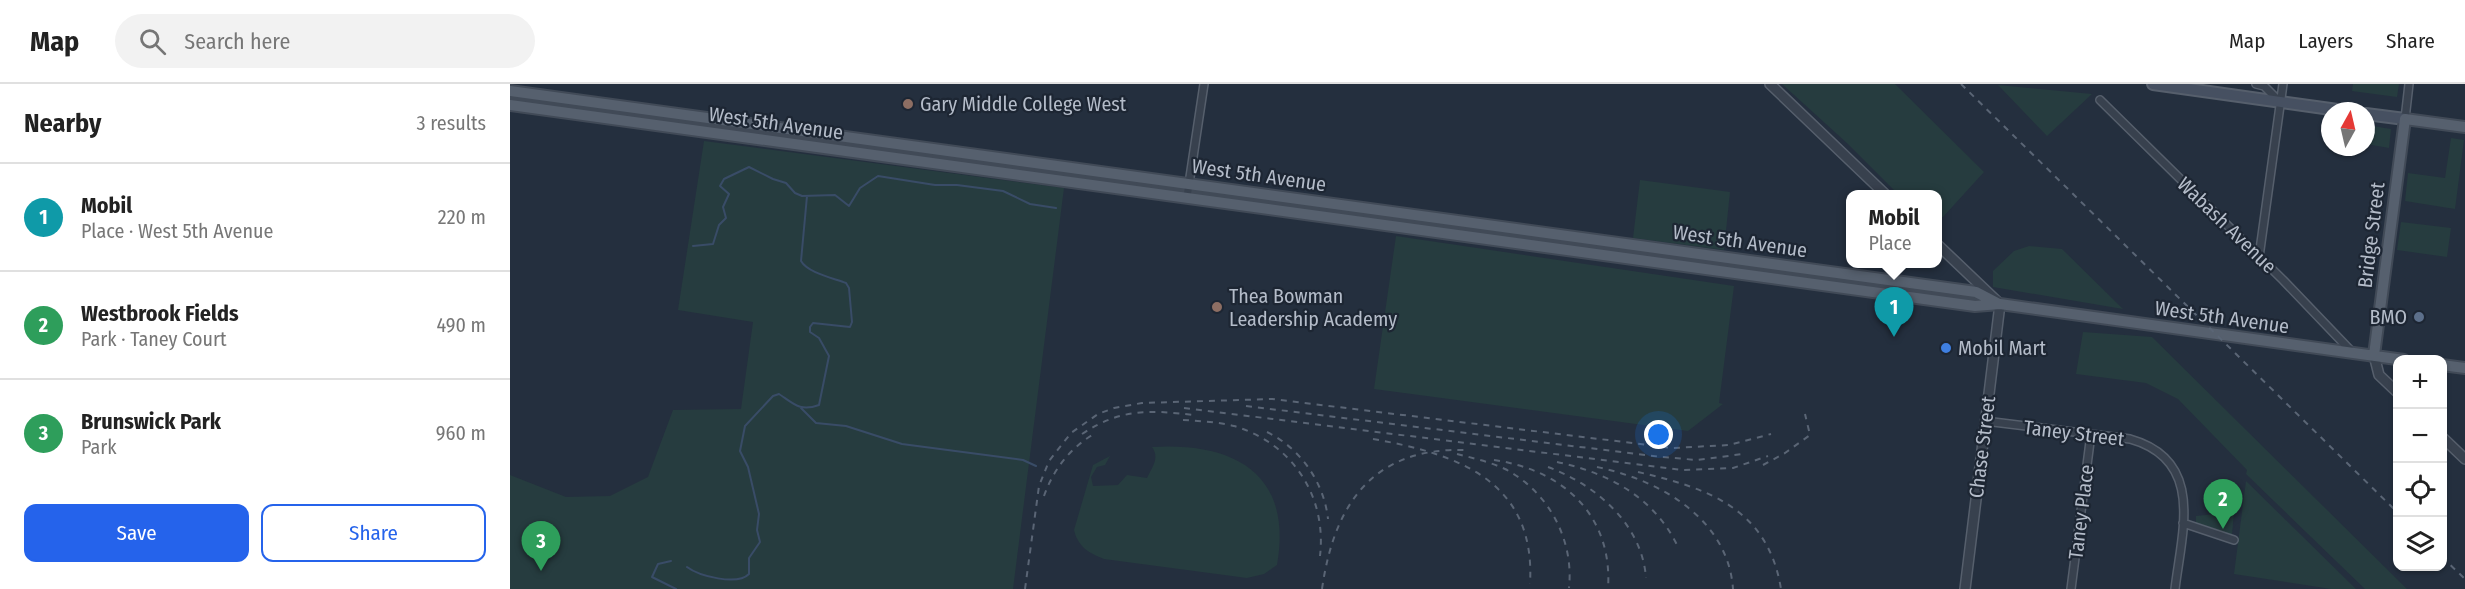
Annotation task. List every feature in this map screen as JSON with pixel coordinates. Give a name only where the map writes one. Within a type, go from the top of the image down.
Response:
[{"type":"main road","points":[[2152,84],[2321,108]]},
{"type":"main road","name":"West 5th Avenue","points":[[510,91],[1976,292],[2000,304]]},
{"type":"main road","name":"West 5th Avenue","points":[[510,105],[1624,259],[1975,306],[2000,304],[2393,358]]},
{"type":"main road","points":[[2375,115],[2465,127]]},
{"type":"main road","name":"Bridge Street","points":[[2374,355],[2404,119]]},
{"type":"main road","points":[[793,144],[794,130]]},
{"type":"main road","points":[[1322,216],[1323,202]]},
{"type":"main road","points":[[1624,259],[1627,244]]},
{"type":"main road","points":[[1824,285],[1826,271]]},
{"type":"main road","points":[[2447,366],[2465,368]]},
{"type":"street","points":[[1187,197],[1204,84]]},
{"type":"street","points":[[1770,84],[1881,190]]},
{"type":"street","points":[[2256,84],[2264,86],[2280,102]]},
{"type":"street","points":[[2259,257],[2283,84]]},
{"type":"street","name":"Bridge Street","points":[[2404,119],[2409,84]]},
{"type":"street","name":"Wabash Avenue","points":[[2100,100],[2352,352]]},
{"type":"street","points":[[1942,249],[2000,304]]},
{"type":"street","name":"Chase Street","points":[[1965,589],[2000,304]]},
{"type":"street","points":[[2374,355],[2379,375],[2393,389]]},
{"type":"street","name":"Taney Street","points":[[1985,421],[2130,439],[2144,443],[2162,454],[2181,482],[2184,500],[2175,589]]},
{"type":"street","name":"Taney Place","points":[[2071,589],[2091,434]]},
{"type":"street","points":[[2447,442],[2465,459]]},
{"type":"street","points":[[2183,523],[2234,540]]},
{"type":"green space","points":[[1782,84],[1895,84],[1984,172],[1942,217],[1942,190],[1894,190]]},
{"type":"green space","points":[[2353,84],[2399,84],[2397,97],[2352,91]]},
{"type":"green space","points":[[1998,85],[2092,94],[2047,136]]},
{"type":"green space","points":[[2375,126],[2391,129],[2389,148],[2375,146]]},
{"type":"green space","points":[[2451,138],[2464,140],[2455,209],[2405,201],[2408,173],[2445,178]]},
{"type":"green space","points":[[704,141],[1064,188],[1013,589],[510,589],[510,475],[566,497],[610,496],[648,477],[673,410],[741,409],[753,322],[678,310]]},
{"type":"green space","points":[[1640,180],[1730,192],[1724,250],[1633,238]]},
{"type":"green space","points":[[2401,222],[2451,228],[2447,257],[2397,250]]},
{"type":"green space","points":[[1396,236],[1734,286],[1719,403],[1723,404],[1688,431],[1374,389]]},
{"type":"green space","points":[[2029,246],[2062,249],[2123,309],[1993,287],[1993,271],[2014,251]]},
{"type":"green space","points":[[2083,332],[2152,337],[2407,589],[2365,589],[2246,474],[2247,470],[2178,399],[2146,383],[2076,374]]},
{"type":"green space","points":[[1152,447],[1182,447],[1209,451],[1232,458],[1252,470],[1266,486],[1276,507],[1280,534],[1277,565],[1264,574],[1247,578],[1104,559],[1085,549],[1078,541],[1074,530],[1093,465],[1110,456],[1105,465],[1097,467],[1091,477],[1093,486],[1118,485],[1127,475],[1147,478],[1155,459]]},
{"type":"green space","points":[[2246,481],[2356,589],[2331,589],[2234,574]]},
{"type":"green space","points":[[2234,512],[2232,535],[2196,523],[2196,516]]},
{"type":"waterway","points":[[693,246],[713,244],[719,225],[726,218],[723,207],[729,194],[720,186],[724,179],[749,167],[786,183],[795,193],[802,196],[835,195],[849,206],[860,188],[878,176],[935,185],[957,185],[1003,191],[1030,204],[1056,208]]},
{"type":"waterway","points":[[687,567],[700,574],[718,578],[736,579],[749,574],[749,558],[760,542],[757,530],[759,514],[748,467],[740,451],[745,426],[773,396],[779,394],[793,404],[802,407],[819,405],[829,356],[819,338],[810,332],[810,327],[813,323],[850,327],[852,322],[849,288],[846,283],[815,272],[801,261],[807,196]]},
{"type":"waterway","points":[[801,408],[816,423],[846,426],[902,444],[1023,460],[1036,466]]},
{"type":"waterway","points":[[671,561],[658,564],[652,577],[676,589]]},
{"type":"railway","points":[[1961,84],[2393,508]]},
{"type":"railway","points":[[1025,589],[1039,486],[1049,461],[1071,433],[1098,414],[1114,408],[1142,403],[1272,399],[1673,448],[1729,445],[1771,434]]},
{"type":"railway","points":[[1246,406],[1662,457],[1697,460],[1743,454]]},
{"type":"railway","points":[[1184,408],[1683,470],[1733,468],[1768,456]]},
{"type":"railway","points":[[1082,434],[1110,419],[1123,415],[1150,412],[1194,415]]},
{"type":"railway","points":[[1763,465],[1810,435],[1805,414]]},
{"type":"railway","points":[[1183,420],[1234,426],[1255,434],[1273,445],[1289,459],[1311,493],[1318,513],[1321,534],[1320,556]]},
{"type":"railway","points":[[1267,432],[1290,447],[1316,479],[1326,505],[1328,519]]},
{"type":"railway","points":[[1044,496],[1063,460],[1094,434]]},
{"type":"railway","points":[[1373,439],[1434,454],[1462,464],[1486,478],[1505,497],[1520,520],[1528,549],[1530,584]]},
{"type":"railway","points":[[1322,589],[1336,531],[1348,507],[1363,487],[1382,471],[1406,459],[1433,452],[1466,450]]},
{"type":"railway","points":[[1457,454],[1505,469],[1521,479],[1546,504],[1563,535],[1567,552],[1569,588]]},
{"type":"railway","points":[[1494,460],[1519,465],[1542,474],[1579,500],[1592,518],[1602,539],[1607,563],[1608,589]]},
{"type":"railway","points":[[1557,462],[1595,473],[1628,490],[1657,515],[1678,547]]},
{"type":"railway","points":[[1548,467],[1583,484],[1614,509],[1636,540],[1643,558],[1646,578]]},
{"type":"railway","points":[[1597,467],[1644,482],[1686,506],[1704,523],[1718,542],[1728,564],[1733,589]]},
{"type":"railway","points":[[1638,472],[1688,486],[1730,506],[1748,521],[1763,539],[1774,561],[1781,589]]},
{"type":"railway","points":[[2447,562],[2465,579]]},
{"type":"place","name":"Gary Middle College West","points":[[908,104]]},
{"type":"place","name":"Thea Bowman Leadership Academy","points":[[1217,307]]},
{"type":"place","name":"BMO","points":[[2419,317]]},
{"type":"place","name":"Mobil","points":[[1894,337]]},
{"type":"place","name":"Mobil Mart","points":[[1946,348]]},
{"type":"place","name":"Westbrook Fields","points":[[2223,529]]},
{"type":"place","name":"Brunswick Park","points":[[541,571]]}]
